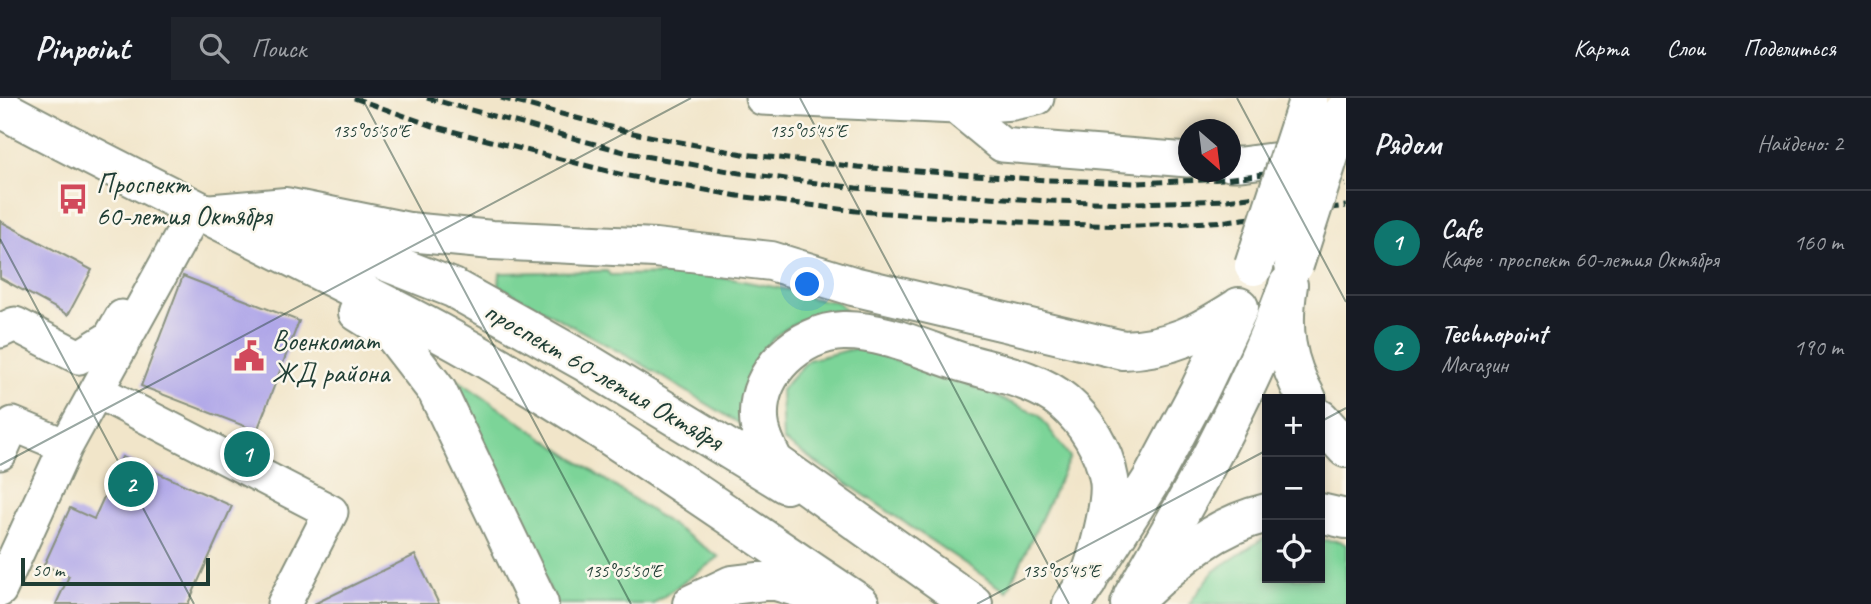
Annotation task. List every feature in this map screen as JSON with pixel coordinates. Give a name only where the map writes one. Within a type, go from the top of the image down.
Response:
[{"type":"main road","points":[[1080,592],[1152,479],[1199,391],[1238,308],[1308,99]]},
{"type":"main road","name":"проспект 60-летия Октября","points":[[0,108],[438,333],[562,405],[858,604]]},
{"type":"main road","points":[[1129,604],[1188,501],[1269,337],[1345,122]]},
{"type":"main road","points":[[195,209],[286,207],[409,232],[492,240],[655,248],[771,261],[853,286],[1124,350],[1150,349],[1199,333],[1238,308]]},
{"type":"main road","points":[[195,209],[393,334],[437,391],[539,604]]},
{"type":"main road","name":"проспект 60-летия Октября","points":[[195,209],[344,245],[453,288],[587,363],[745,458],[972,604]]},
{"type":"main road","points":[[1291,275],[1283,325],[1286,346],[1304,394]]},
{"type":"main road","points":[[972,604],[774,462],[763,440],[759,417],[761,393],[771,373],[786,355],[809,340],[842,331],[879,336],[1035,385],[1063,401],[1085,425],[1101,452],[1110,481],[1106,520],[1080,592]]},
{"type":"main road","points":[[1325,425],[1346,449]]},
{"type":"main road","points":[[1129,604],[1203,539],[1242,519],[1262,514]]},
{"type":"main road","points":[[1325,514],[1346,519]]},
{"type":"main road","points":[[692,604],[732,585],[773,580],[858,604]]},
{"type":"street","points":[[762,98],[956,107],[1013,103],[1038,98]]},
{"type":"street","points":[[956,107],[1002,145],[1178,159]]},
{"type":"street","points":[[1241,164],[1345,122]]},
{"type":"street","points":[[0,331],[15,324],[79,357],[110,338],[195,209]]},
{"type":"street","points":[[0,590],[66,446],[195,209]]},
{"type":"street","points":[[97,391],[331,512],[284,604]]},
{"type":"street","points":[[0,453],[13,424],[66,446]]},
{"type":"green space","points":[[607,271],[610,275],[686,274],[732,279],[837,302],[846,311],[822,314],[796,323],[766,347],[757,365],[745,427],[640,363],[499,286],[500,273]]},
{"type":"green space","points":[[857,348],[956,379],[1039,415],[1070,457],[1007,592],[783,440],[781,390],[808,360]]},
{"type":"green space","points":[[455,378],[719,557],[653,604],[556,604]]},
{"type":"green space","points":[[1262,539],[1262,583],[1325,583],[1325,540],[1340,541],[1346,545],[1346,604],[1189,604],[1214,571]]},
{"type":"building","points":[[0,221],[92,270],[68,315],[0,278]]},
{"type":"building","name":"Военкомат ЖД района","points":[[183,276],[299,321],[257,431],[141,386]]},
{"type":"building","points":[[122,457],[232,506],[188,604],[56,604],[69,576],[44,565],[70,508],[94,519]]},
{"type":"building","points":[[415,555],[439,604],[314,604]]},
{"type":"railway","points":[[354,98],[436,127],[623,175],[738,196],[856,211],[1049,224],[1138,226],[1227,221],[1346,206]]},
{"type":"railway","points":[[427,98],[628,153],[740,173],[856,188],[1049,201],[1137,203],[1226,200],[1346,185]]},
{"type":"railway","points":[[501,98],[633,133],[743,154],[858,167],[1136,183],[1224,179],[1346,164]]},
{"type":"place","name":"Проспект 60-летия Октября","points":[[73,199]]},
{"type":"place","name":"Военкомат ЖД района","points":[[249,356]]},
{"type":"place","name":"Cafe","points":[[247,454]]},
{"type":"place","name":"Technopoint","points":[[131,484]]}]
